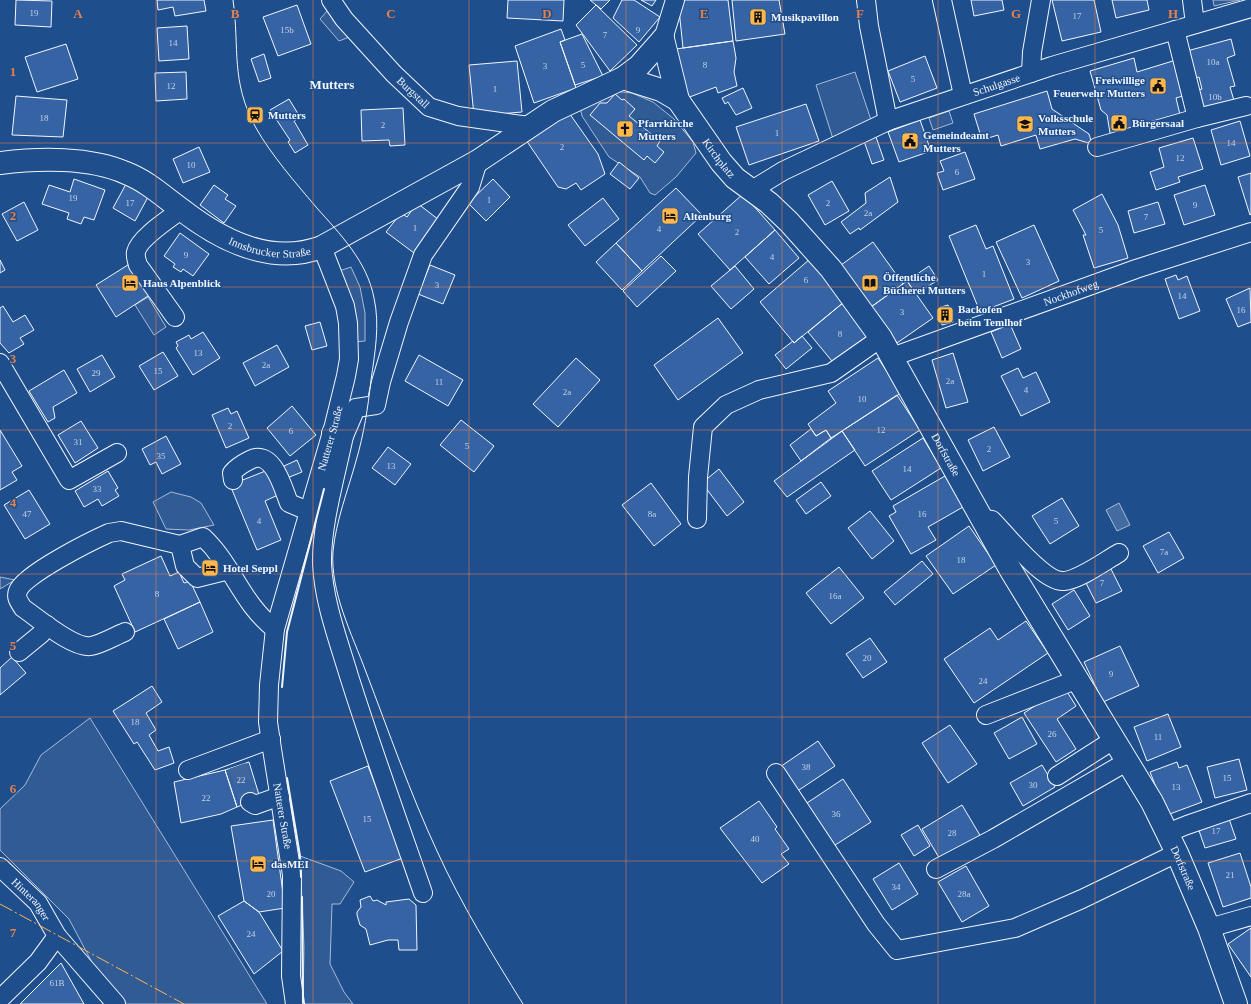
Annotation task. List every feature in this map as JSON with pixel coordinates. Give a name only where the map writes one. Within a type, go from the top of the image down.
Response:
[{"type":"main road","points":[[529,126],[569,102],[623,78],[638,66],[663,39]]},
{"type":"main road","name":"Kirchplatz","points":[[663,39],[678,100],[721,162],[736,178],[752,190]]},
{"type":"main road","name":"Kirchplatz","points":[[623,78],[660,90],[678,100]]},
{"type":"main road","name":"Innsbrucker Straße","points":[[0,163],[30,160],[56,160],[91,163],[112,168],[138,178],[180,210],[217,235],[250,249],[266,252],[298,254],[322,248],[478,161],[529,126]]},
{"type":"main road","name":"Dorfstraße","points":[[752,190],[778,211],[831,269],[881,338],[1010,569],[1128,761],[1167,833],[1209,928],[1236,1004]]},
{"type":"street","name":"Burgstall","points":[[332,0],[344,19],[394,74],[429,107],[465,118],[529,126]]},
{"type":"street","points":[[663,39],[675,0]]},
{"type":"street","points":[[866,0],[869,26],[888,121]]},
{"type":"street","points":[[942,0],[963,95]]},
{"type":"street","points":[[1031,73],[1032,52],[1040,0]]},
{"type":"street","points":[[1192,0],[1195,24]]},
{"type":"street","name":"Schulgasse","points":[[752,190],[783,171],[888,121],[1031,73],[1251,8]]},
{"type":"street","points":[[1175,30],[1196,118]]},
{"type":"street","points":[[1097,147],[1196,118],[1246,106]]},
{"type":"street","points":[[424,893],[362,718],[325,592],[322,564],[338,434],[356,408],[376,405],[381,382],[399,322],[422,255],[470,187],[478,161]]},
{"type":"street","points":[[175,317],[138,264],[136,255],[138,247],[145,238],[180,210]]},
{"type":"street","name":"Nockhofweg","points":[[892,357],[1136,269],[1251,232]]},
{"type":"street","name":"Natterer Straße","points":[[295,1004],[291,976],[292,875],[268,722],[269,685],[275,629],[308,511],[338,434],[349,359],[348,323],[338,286],[322,248]]},
{"type":"street","points":[[696,519],[703,427],[726,405],[759,390],[832,373],[881,338]]},
{"type":"street","points":[[0,363],[69,480],[117,453]]},
{"type":"street","points":[[233,480],[232,473],[247,461],[259,457],[264,459],[273,466],[289,503],[308,511]]},
{"type":"street","points":[[982,519],[992,520],[1038,568],[1051,578],[1058,581],[1070,580],[1119,553]]},
{"type":"street","points":[[125,632],[90,646],[82,646],[37,622],[18,600],[17,593],[20,586],[41,570],[108,533],[121,531],[180,545],[201,533],[215,548],[251,606],[261,618],[275,629]]},
{"type":"street","points":[[180,545],[184,566],[197,578],[229,570]]},
{"type":"street","points":[[18,652],[41,634],[37,622]]},
{"type":"street","points":[[986,715],[1078,679]]},
{"type":"street","points":[[1057,776],[1114,739]]},
{"type":"street","points":[[237,766],[236,762],[271,744]]},
{"type":"street","points":[[188,770],[271,744]]},
{"type":"street","points":[[936,869],[993,839],[1128,761]]},
{"type":"street","points":[[776,773],[876,924],[897,950],[1015,928],[1082,899],[1177,853]]},
{"type":"street","points":[[250,802],[255,805],[280,796]]},
{"type":"street","points":[[1167,833],[1251,803]]},
{"type":"street","name":"Hinteranger","points":[[0,867],[38,903],[57,936],[116,1004]]},
{"type":"street","points":[[1209,928],[1251,916]]},
{"type":"street","points":[[0,999],[38,962],[57,936]]},
{"type":"shaded area","points":[[1213,0],[1240,0],[1214,6]]},
{"type":"shaded area","points":[[328,10],[352,36],[339,41],[320,19]]},
{"type":"shaded area","points":[[855,72],[871,120],[833,139],[816,85]]},
{"type":"shaded area","points":[[613,91],[632,93],[653,102],[674,119],[693,142],[696,153],[676,177],[655,195],[650,193],[640,177],[609,157],[582,116],[580,106]]},
{"type":"shaded area","points":[[949,111],[953,123],[933,130],[929,118]]},
{"type":"shaded area","points":[[351,267],[360,287],[365,313],[365,341],[354,342],[339,271]]},
{"type":"shaded area","points":[[148,297],[166,327],[154,335],[135,305]]},
{"type":"shaded area","points":[[171,492],[191,497],[201,503],[214,525],[189,530],[166,529],[153,502]]},
{"type":"shaded area","points":[[1119,503],[1130,525],[1117,531],[1106,510]]},
{"type":"shaded area","points":[[0,577],[15,580],[0,589]]},
{"type":"shaded area","points":[[90,718],[267,1004],[122,1004],[96,970],[69,919],[0,850],[0,809],[25,785],[41,755]]},
{"type":"shaded area","points":[[300,856],[341,871],[354,882],[340,904],[332,904],[330,964],[344,992],[353,1004],[303,1004],[304,947]]},
{"type":"building","points":[[16,0],[52,1],[51,27],[15,25]]},
{"type":"building","points":[[157,0],[204,0],[206,11],[175,16],[173,7],[158,10]]},
{"type":"building","points":[[508,0],[564,0],[563,21],[507,18]]},
{"type":"building","points":[[590,0],[610,0],[601,9]]},
{"type":"building","points":[[622,0],[634,0],[660,17],[639,42],[613,18]]},
{"type":"building","points":[[641,0],[656,0],[652,6]]},
{"type":"building","points":[[678,0],[728,0],[733,41],[683,48]]},
{"type":"building","name":"Musikpavillon","points":[[732,0],[779,0],[785,34],[736,41]]},
{"type":"building","points":[[971,0],[1002,0],[1004,10],[974,16]]},
{"type":"building","points":[[1052,0],[1094,0],[1101,32],[1062,41]]},
{"type":"building","points":[[1112,0],[1147,0],[1149,10],[1116,18]]},
{"type":"building","points":[[297,5],[311,44],[278,56],[263,17]]},
{"type":"building","points":[[596,5],[637,45],[610,71],[576,25]]},
{"type":"building","points":[[187,26],[189,59],[159,61],[157,28]]},
{"type":"building","points":[[561,29],[565,40],[560,42],[576,88],[534,103],[515,46]]},
{"type":"building","points":[[582,34],[603,76],[575,85],[560,42]]},
{"type":"building","points":[[1231,39],[1235,55],[1227,58],[1235,86],[1230,87],[1235,104],[1204,113],[1198,90],[1202,89],[1199,77],[1195,78],[1187,51]]},
{"type":"building","points":[[733,41],[736,58],[734,72],[737,86],[718,93],[716,87],[687,98],[669,50]]},
{"type":"building","points":[[66,44],[78,79],[37,92],[25,57]]},
{"type":"building","points":[[264,54],[271,78],[259,82],[251,59]]},
{"type":"building","points":[[925,56],[937,88],[900,102],[888,71]]},
{"type":"building","points":[[1134,58],[1137,72],[1176,60],[1186,95],[1176,98],[1181,119],[1123,136],[1110,133],[1107,115],[1101,110],[1090,71]]},
{"type":"building","points":[[517,61],[522,112],[474,116],[469,65]]},
{"type":"building","points":[[186,72],[187,99],[156,101],[155,73]]},
{"type":"building","points":[[743,88],[752,108],[736,115],[728,102],[725,104],[722,98]]},
{"type":"building","name":"Volksschule Mutters","points":[[1047,91],[1052,109],[1089,134],[1092,144],[1075,139],[1040,149],[1036,135],[1001,146],[998,135],[982,140],[974,114]]},
{"type":"building","name":"Pfarrkirche Mutters","points":[[615,94],[622,100],[624,99],[635,109],[629,116],[660,141],[657,146],[664,152],[655,163],[647,156],[644,160],[590,115],[600,103],[607,103]]},
{"type":"building","points":[[16,96],[67,100],[63,137],[12,135]]},
{"type":"building","points":[[289,99],[300,117],[294,121],[308,145],[295,153],[288,142],[290,140],[270,110]]},
{"type":"building","points":[[806,104],[819,141],[749,165],[736,127]]},
{"type":"building","points":[[403,108],[405,145],[390,146],[389,140],[362,141],[361,110]]},
{"type":"building","points":[[567,110],[598,154],[605,174],[581,190],[576,183],[566,189],[558,187],[526,140]]},
{"type":"building","name":"Gemeindeamt Mutters","points":[[920,120],[931,151],[899,162],[888,132]]},
{"type":"building","points":[[1240,121],[1250,156],[1221,165],[1211,130]]},
{"type":"building","points":[[876,137],[884,160],[872,164],[864,141]]},
{"type":"building","points":[[1193,138],[1203,169],[1178,177],[1180,182],[1156,190],[1150,172],[1164,167],[1159,148]]},
{"type":"building","points":[[199,147],[210,172],[183,183],[173,159]]},
{"type":"building","points":[[965,152],[975,179],[943,190],[937,173],[944,171],[940,161]]},
{"type":"building","points":[[619,162],[639,178],[630,189],[610,174]]},
{"type":"building","points":[[1251,173],[1251,214],[1250,215],[1238,177]]},
{"type":"building","points":[[890,177],[898,202],[860,230],[859,228],[850,234],[841,222],[866,203],[865,193]]},
{"type":"building","points":[[74,179],[105,190],[94,220],[84,217],[81,224],[67,219],[69,213],[42,204],[49,185],[70,192]]},
{"type":"building","points":[[493,179],[510,197],[486,221],[468,203]]},
{"type":"building","points":[[832,181],[849,211],[825,225],[808,195]]},
{"type":"building","points":[[126,184],[148,197],[135,221],[113,208]]},
{"type":"building","points":[[214,185],[228,195],[225,199],[236,206],[224,223],[200,205]]},
{"type":"building","points":[[1205,185],[1215,215],[1184,225],[1174,195]]},
{"type":"building","points":[[676,188],[702,215],[642,271],[616,243]]},
{"type":"building","points":[[743,194],[775,230],[730,270],[698,234]]},
{"type":"building","points":[[1102,194],[1118,225],[1128,258],[1094,268],[1083,235],[1086,235],[1073,210]]},
{"type":"building","points":[[603,198],[619,219],[585,246],[568,225]]},
{"type":"building","points":[[24,202],[38,230],[17,241],[2,214]]},
{"type":"building","points":[[1158,202],[1165,224],[1134,233],[1128,211]]},
{"type":"building","points":[[417,203],[443,223],[418,256],[386,232],[401,213],[407,217]]},
{"type":"building","points":[[976,225],[986,249],[993,246],[1014,299],[980,312],[949,236]]},
{"type":"building","points":[[1034,225],[1059,281],[1022,298],[996,242]]},
{"type":"building","points":[[775,230],[799,258],[769,284],[745,257]]},
{"type":"building","points":[[180,233],[209,254],[193,276],[183,269],[181,272],[173,267],[175,264],[164,256]]},
{"type":"building","points":[[873,242],[903,284],[871,307],[841,265]]},
{"type":"building","points":[[616,243],[642,271],[622,290],[596,262]]},
{"type":"building","points":[[661,256],[676,271],[637,307],[623,291]]},
{"type":"building","points":[[810,259],[844,302],[794,343],[760,302]]},
{"type":"building","points":[[0,260],[5,270],[0,273]]},
{"type":"building","points":[[131,263],[151,294],[116,317],[96,285]]},
{"type":"building","points":[[430,265],[455,275],[443,304],[418,294]]},
{"type":"building","points":[[735,266],[754,289],[731,309],[711,286]]},
{"type":"building","points":[[929,266],[938,280],[916,294],[907,281]]},
{"type":"building","points":[[1176,275],[1178,280],[1187,276],[1200,311],[1179,319],[1165,279]]},
{"type":"building","points":[[907,281],[933,318],[897,343],[871,307]]},
{"type":"building","points":[[1250,288],[1251,322],[1238,327],[1226,299]]},
{"type":"building","points":[[844,302],[872,335],[836,366],[808,332]]},
{"type":"building","name":"Backofen beim Temlhof","points":[[948,305],[953,322],[942,325],[938,308]]},
{"type":"building","points":[[3,306],[13,322],[25,315],[34,330],[20,338],[24,344],[9,353],[0,343],[0,308]]},
{"type":"building","points":[[718,318],[743,353],[678,400],[654,365]]},
{"type":"building","points":[[320,322],[327,346],[312,350],[305,326]]},
{"type":"building","points":[[1010,324],[1021,349],[1002,358],[991,332]]},
{"type":"building","points":[[203,332],[220,358],[193,375],[176,348],[178,346],[176,342],[189,335],[191,339]]},
{"type":"building","points":[[802,336],[812,348],[786,369],[775,355]]},
{"type":"building","points":[[277,345],[289,367],[255,386],[243,363]]},
{"type":"building","points":[[163,352],[178,376],[154,390],[139,366]]},
{"type":"building","points":[[953,353],[968,402],[946,408],[932,360]]},
{"type":"building","points":[[102,355],[115,377],[90,392],[77,369]]},
{"type":"building","points":[[419,355],[463,380],[448,406],[405,381]]},
{"type":"building","points":[[576,358],[600,380],[558,427],[533,404]]},
{"type":"building","points":[[878,358],[901,393],[831,438],[826,430],[816,436],[808,424],[836,403],[828,391]]},
{"type":"building","points":[[1018,368],[1023,378],[1036,372],[1050,402],[1021,416],[1001,376]]},
{"type":"building","points":[[64,370],[77,393],[53,407],[55,418],[48,422],[29,391]]},
{"type":"building","points":[[897,395],[920,430],[865,466],[842,431]]},
{"type":"building","points":[[292,406],[316,435],[290,456],[267,428]]},
{"type":"building","points":[[228,408],[231,414],[237,411],[249,438],[226,448],[212,415]]},
{"type":"building","points":[[461,420],[494,446],[474,472],[440,445]]},
{"type":"building","points":[[81,421],[98,448],[75,463],[58,435]]},
{"type":"building","points":[[994,427],[1010,457],[983,471],[968,440]]},
{"type":"building","points":[[811,429],[816,436],[826,430],[831,438],[801,461],[790,445]]},
{"type":"building","points":[[0,430],[22,466],[12,472],[17,480],[0,490]]},
{"type":"building","points":[[842,431],[855,450],[787,497],[774,481]]},
{"type":"building","points":[[166,436],[181,464],[162,474],[156,462],[150,465],[142,449]]},
{"type":"building","points":[[923,438],[941,468],[891,500],[872,471]]},
{"type":"building","points":[[388,447],[411,464],[395,485],[372,468]]},
{"type":"building","points":[[297,460],[302,472],[287,478],[282,467]]},
{"type":"building","points":[[719,469],[744,502],[727,516],[702,483]]},
{"type":"building","points":[[268,470],[278,495],[265,501],[281,540],[257,550],[230,485]]},
{"type":"building","points":[[108,471],[118,488],[115,490],[119,496],[102,506],[98,499],[84,507],[75,491]]},
{"type":"building","points":[[945,476],[963,507],[928,527],[936,540],[911,554],[889,516],[896,512],[893,506]]},
{"type":"building","points":[[821,482],[831,496],[806,514],[796,500]]},
{"type":"building","points":[[651,483],[681,524],[654,546],[622,505]]},
{"type":"building","points":[[29,490],[50,524],[25,539],[4,505]]},
{"type":"building","points":[[1062,498],[1079,526],[1050,544],[1032,516]]},
{"type":"building","points":[[870,511],[894,541],[872,559],[848,528]]},
{"type":"building","points":[[969,526],[996,565],[953,594],[926,556]]},
{"type":"building","points":[[1169,532],[1184,558],[1158,573],[1143,546]]},
{"type":"building","name":"Hotel Seppl","points":[[161,556],[170,576],[179,572],[184,583],[190,581],[200,602],[135,632],[114,586],[125,580],[122,574]]},
{"type":"building","points":[[922,561],[933,574],[895,605],[884,592]]},
{"type":"building","points":[[1108,563],[1122,591],[1096,603],[1082,575]]},
{"type":"building","points":[[839,567],[864,598],[831,624],[806,593]]},
{"type":"building","points":[[1074,590],[1090,616],[1068,630],[1052,604]]},
{"type":"building","points":[[200,602],[213,632],[178,649],[164,619]]},
{"type":"building","points":[[1026,621],[1048,653],[974,703],[944,659],[990,628],[998,640]]},
{"type":"building","points":[[870,638],[887,662],[863,678],[846,654]]},
{"type":"building","points":[[1120,646],[1139,686],[1103,702],[1084,662]]},
{"type":"building","points":[[12,657],[26,673],[0,695],[0,668]]},
{"type":"building","points":[[152,686],[162,702],[146,713],[156,730],[149,735],[158,751],[169,747],[174,763],[155,770],[137,742],[134,744],[113,711]]},
{"type":"building","points":[[1064,687],[1076,706],[1057,719],[1076,749],[1056,762],[1024,713]]},
{"type":"building","points":[[1168,714],[1181,747],[1147,761],[1134,727]]},
{"type":"building","points":[[1022,717],[1037,744],[1009,759],[994,733]]},
{"type":"building","points":[[950,725],[977,764],[948,783],[922,743]]},
{"type":"building","points":[[818,741],[835,766],[793,794],[777,769]]},
{"type":"building","points":[[1239,759],[1247,790],[1215,798],[1207,767]]},
{"type":"building","points":[[249,762],[260,798],[237,807],[225,770]]},
{"type":"building","points":[[1177,762],[1179,768],[1187,765],[1202,802],[1167,815],[1150,772]]},
{"type":"building","points":[[1042,765],[1055,787],[1023,806],[1010,783]]},
{"type":"building","points":[[368,766],[403,858],[365,872],[330,781]]},
{"type":"building","points":[[225,770],[237,807],[221,814],[181,823],[174,782]]},
{"type":"building","points":[[843,779],[871,822],[829,849],[801,807]]},
{"type":"building","points":[[759,801],[777,827],[775,829],[789,849],[781,854],[789,864],[762,883],[720,828]]},
{"type":"building","points":[[962,805],[981,837],[941,861],[922,829]]},
{"type":"building","points":[[1227,813],[1236,839],[1205,848],[1196,822]]},
{"type":"building","name":"dasMEI","points":[[273,820],[285,908],[259,912],[244,901],[231,826]]},
{"type":"building","points":[[918,825],[930,846],[914,856],[901,835]]},
{"type":"building","points":[[1240,853],[1251,887],[1251,898],[1223,907],[1208,863]]},
{"type":"building","points":[[899,863],[918,894],[892,910],[873,879]]},
{"type":"building","points":[[966,866],[989,906],[962,922],[938,882]]},
{"type":"building","points":[[370,896],[373,901],[377,900],[386,905],[386,902],[409,899],[416,905],[417,950],[399,950],[398,940],[388,940],[370,945],[366,929],[360,925],[357,912],[361,907],[360,900]]},
{"type":"building","points":[[244,901],[259,912],[283,951],[254,974],[218,916]]},
{"type":"building","points":[[1251,928],[1251,977],[1228,944]]},
{"type":"building","points":[[61,963],[84,1004],[20,1004]]},
{"type":"tunnel","points":[[237,766],[250,802]]},
{"type":"tram line","points":[[233,0],[239,79],[242,95],[248,111],[256,128],[269,149],[284,169],[343,238],[359,260],[370,285],[376,308],[377,328],[367,410],[359,451],[339,517],[333,551],[333,566],[338,597],[400,762],[446,871],[488,948],[523,1004]]},
{"type":"wall","points":[[282,687],[287,632],[324,489]]},
{"type":"wall","points":[[287,778],[300,856],[301,877]]},
{"type":"wall","points":[[302,897],[303,1003]]},
{"type":"power","points":[[0,904],[184,1004]]},
{"type":"place","name":"Musikpavillon","points":[[758,17]]},
{"type":"place","name":"Freiwillige Feuerwehr Mutters","points":[[1158,86]]},
{"type":"place","name":"Mutters","points":[[255,115]]},
{"type":"place","name":"Bürgersaal","points":[[1119,123]]},
{"type":"place","name":"Volksschule Mutters","points":[[1025,124]]},
{"type":"place","name":"Pfarrkirche Mutters","points":[[625,129]]},
{"type":"place","name":"Gemeindeamt Mutters","points":[[910,141]]},
{"type":"place","name":"Altenburg","points":[[670,216]]},
{"type":"place","name":"Haus Alpenblick","points":[[130,283]]},
{"type":"place","name":"Öffentliche Bücherei Mutters","points":[[870,283]]},
{"type":"place","name":"Backofen beim Temlhof","points":[[945,315]]},
{"type":"place","name":"Hotel Seppl","points":[[210,568]]},
{"type":"place","name":"dasMEI","points":[[258,864]]},
{"type":"district","name":"Mutters","points":[[332,84]]}]
